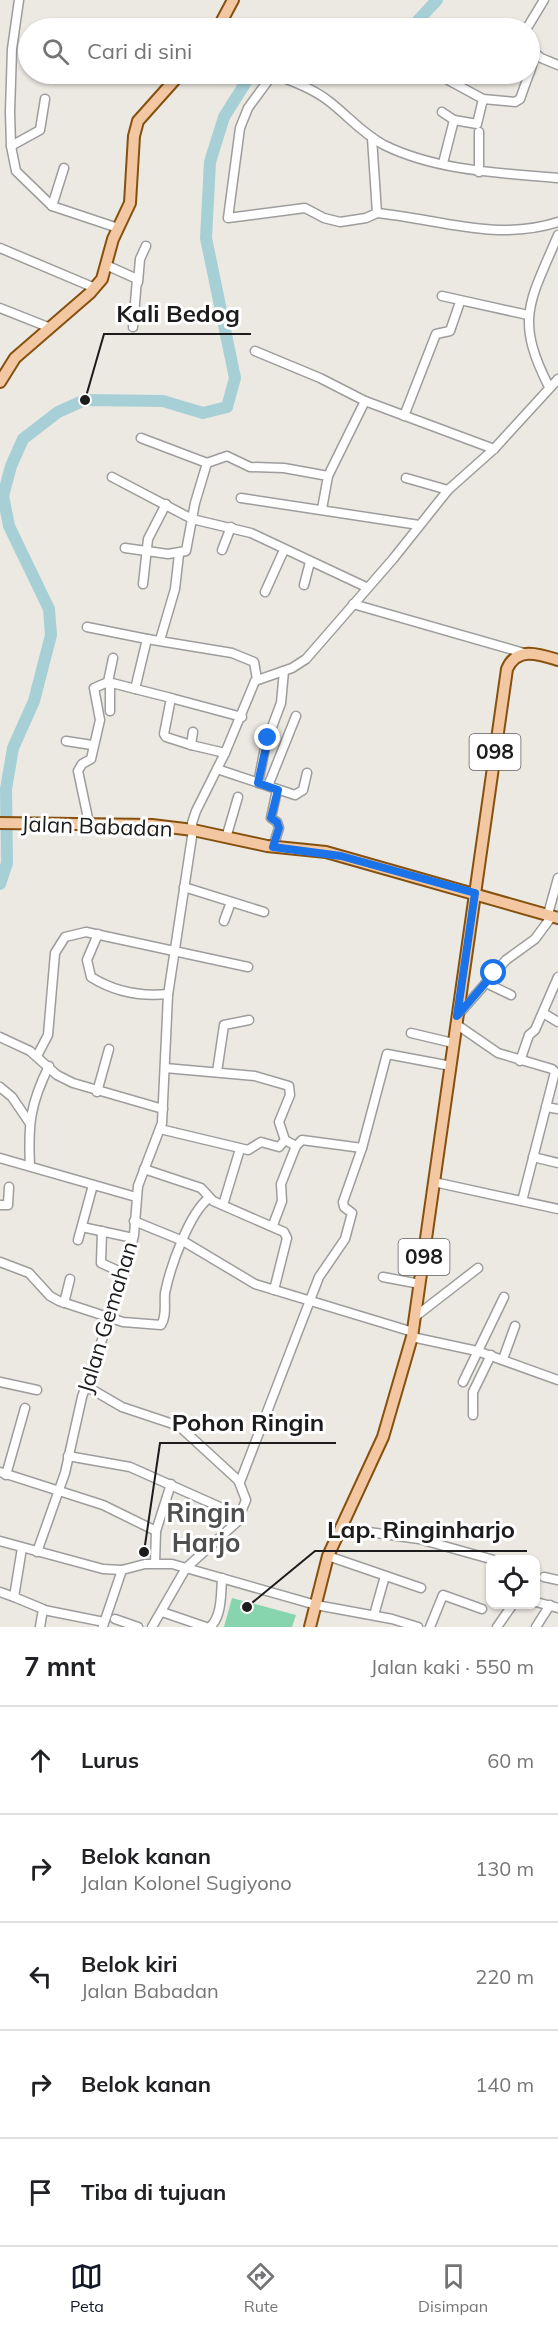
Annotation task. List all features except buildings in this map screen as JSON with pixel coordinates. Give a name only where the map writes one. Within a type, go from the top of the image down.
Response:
[{"type":"main road","points":[[223,18],[233,0]]},
{"type":"main road","points":[[0,382],[4,364],[95,288],[102,279],[131,196],[134,136],[138,121],[171,84]]},
{"type":"main road","points":[[512,660],[524,653],[558,660]]},
{"type":"main road","name":"098","points":[[310,1627],[328,1556],[387,1426],[413,1334],[504,685],[512,660]]},
{"type":"main road","name":"Jalan Babadan","points":[[0,823],[152,825],[193,830],[273,847],[341,856],[553,916]]},
{"type":"street","points":[[19,0],[12,49],[11,146],[16,171],[52,206],[118,228]]},
{"type":"street","points":[[533,18],[543,0]]},
{"type":"street","points":[[540,56],[558,65]]},
{"type":"street","points":[[266,84],[248,108],[240,128],[228,218],[305,208],[324,218],[340,222],[366,218],[377,213],[486,231],[530,230],[558,222]]},
{"type":"street","points":[[298,84],[330,102],[355,127],[402,152],[479,172],[558,178]]},
{"type":"street","points":[[455,84],[483,99],[518,101],[525,84]]},
{"type":"street","points":[[11,146],[40,130],[45,99]]},
{"type":"street","points":[[442,112],[454,120],[477,124],[483,99]]},
{"type":"street","points":[[443,163],[454,120]]},
{"type":"street","points":[[479,172],[480,132]]},
{"type":"street","points":[[372,138],[377,213]]},
{"type":"street","points":[[52,206],[64,168]]},
{"type":"street","points":[[549,387],[531,346],[528,315],[558,235]]},
{"type":"street","points":[[133,327],[140,259],[146,246]]},
{"type":"street","points":[[0,248],[95,288]]},
{"type":"street","points":[[106,264],[131,274],[138,283]]},
{"type":"street","points":[[442,296],[460,302],[528,315]]},
{"type":"street","points":[[404,416],[435,336],[438,333],[450,331],[460,302]]},
{"type":"street","points":[[0,308],[48,327]]},
{"type":"street","points":[[255,351],[320,378],[365,401],[494,449]]},
{"type":"street","points":[[87,627],[232,653],[254,662],[257,679],[284,671],[306,659],[448,490],[494,449],[558,379]]},
{"type":"street","points":[[322,509],[328,476],[365,401]]},
{"type":"street","points":[[141,438],[207,463],[227,456],[250,466],[272,466],[328,476]]},
{"type":"street","points":[[125,548],[179,554],[188,549],[192,519],[207,463]]},
{"type":"street","points":[[112,477],[192,519],[251,533],[366,587]]},
{"type":"street","points":[[405,478],[448,490]]},
{"type":"street","points":[[241,498],[419,525]]},
{"type":"street","points":[[143,584],[150,534],[166,504]]},
{"type":"street","points":[[222,550],[231,527]]},
{"type":"street","points":[[265,592],[284,550]]},
{"type":"street","points":[[160,640],[176,589],[179,554]]},
{"type":"street","points":[[304,585],[310,562]]},
{"type":"street","points":[[353,604],[524,653]]},
{"type":"street","points":[[135,689],[147,639]]},
{"type":"street","points":[[501,647],[512,660]]},
{"type":"street","points":[[110,711],[109,683],[113,658]]},
{"type":"street","points":[[258,783],[266,743],[281,704],[284,671]]},
{"type":"street","name":"Jalan Gemahan","points":[[37,1552],[60,1490],[86,1386],[125,1274],[134,1238],[136,1197],[160,1129],[163,1109],[168,994],[193,830],[192,823],[242,717],[257,679]]},
{"type":"street","points":[[89,823],[78,771],[82,764],[91,759],[92,745],[97,738],[100,720],[93,688],[109,683],[242,717]]},
{"type":"street","points":[[171,698],[164,734],[191,745],[225,753]]},
{"type":"street","points":[[268,786],[296,716]]},
{"type":"street","points":[[191,745],[193,732]]},
{"type":"street","points":[[66,741],[92,745]]},
{"type":"street","points":[[218,769],[291,794],[300,793],[307,773]]},
{"type":"street","points":[[273,847],[279,828],[277,822],[271,818],[278,790]]},
{"type":"street","points":[[226,838],[238,797]]},
{"type":"street","points":[[522,1202],[554,1070],[520,1061],[490,1049],[457,1020],[506,960],[535,939],[553,916],[558,878]]},
{"type":"street","points":[[184,887],[264,912]]},
{"type":"street","points":[[224,921],[231,902]]},
{"type":"street","points":[[37,1056],[48,1035],[52,971],[57,946],[65,937],[74,933],[98,934],[248,968]]},
{"type":"street","points":[[98,934],[87,960],[91,977],[114,990],[147,996],[168,994]]},
{"type":"street","points":[[520,1061],[529,1035],[535,1030],[558,977]]},
{"type":"street","points":[[486,983],[511,995]]},
{"type":"street","points":[[543,1013],[558,1022]]},
{"type":"street","points":[[217,1072],[224,1026],[228,1022],[249,1020]]},
{"type":"street","points":[[411,1033],[453,1043]]},
{"type":"street","points":[[0,1037],[37,1056],[57,1075],[98,1092],[163,1109]]},
{"type":"street","points":[[98,1092],[109,1049]]},
{"type":"street","points":[[239,1482],[324,1268],[345,1239],[352,1212],[344,1207],[343,1202],[362,1148],[388,1053],[451,1066]]},
{"type":"street","points":[[30,1166],[29,1122],[35,1096],[49,1066]]},
{"type":"street","points":[[165,1068],[265,1078],[289,1086],[290,1095],[279,1118],[285,1140],[296,1146]]},
{"type":"street","points":[[43,1078],[57,1075]]},
{"type":"street","points":[[0,1087],[12,1097],[29,1122]]},
{"type":"street","points":[[546,1107],[558,1109]]},
{"type":"street","points":[[160,1129],[240,1149],[254,1149],[261,1143],[279,1147],[285,1140]]},
{"type":"street","points":[[273,1225],[282,1201],[281,1184],[296,1146],[302,1140],[362,1148]]},
{"type":"street","points":[[223,1205],[240,1149]]},
{"type":"street","points":[[533,1157],[558,1163]]},
{"type":"street","points":[[0,1158],[136,1197]]},
{"type":"street","points":[[144,1169],[197,1186],[206,1191],[209,1198],[273,1225],[284,1232],[287,1238],[274,1290]]},
{"type":"street","points":[[434,1182],[558,1209]]},
{"type":"street","points":[[78,1240],[93,1185]]},
{"type":"street","points":[[0,1205],[8,1205],[9,1186]]},
{"type":"street","points":[[0,1262],[24,1270],[50,1296],[64,1303],[111,1319],[162,1324],[165,1294],[183,1241],[198,1208],[209,1198]]},
{"type":"street","points":[[134,1221],[183,1241],[255,1284],[413,1334],[491,1355],[558,1380]]},
{"type":"street","points":[[82,1227],[134,1238]]},
{"type":"street","points":[[102,1231],[101,1263],[125,1274]]},
{"type":"street","points":[[416,1316],[478,1268]]},
{"type":"street","points":[[383,1277],[420,1284]]},
{"type":"street","points":[[64,1303],[70,1279]]},
{"type":"street","points":[[463,1382],[504,1298]]},
{"type":"street","points":[[503,1359],[515,1326]]},
{"type":"street","points":[[473,1415],[473,1392],[491,1355]]},
{"type":"street","points":[[0,1382],[37,1390]]},
{"type":"street","points":[[86,1386],[122,1407],[179,1426],[239,1482],[246,1500],[240,1516],[186,1568],[152,1627]]},
{"type":"street","points":[[26,1408],[3,1473],[103,1505],[156,1531]]},
{"type":"street","points":[[68,1456],[130,1467],[240,1516]]},
{"type":"street","points":[[155,1563],[156,1531],[171,1484]]},
{"type":"street","points":[[340,1528],[430,1542],[486,1558]]},
{"type":"street","points":[[0,1541],[103,1569],[122,1570],[155,1563],[172,1564],[316,1605],[374,1615],[400,1624],[418,1627]]},
{"type":"street","points":[[14,1597],[22,1548]]},
{"type":"street","points":[[328,1556],[421,1588]]},
{"type":"street","points":[[0,1593],[44,1610],[103,1625],[122,1570]]},
{"type":"street","points":[[374,1615],[385,1576]]},
{"type":"street","points":[[544,1577],[558,1580]]},
{"type":"street","points":[[162,1612],[208,1627],[213,1624],[220,1602],[222,1578]]},
{"type":"street","points":[[430,1627],[443,1595],[482,1609]]},
{"type":"street","points":[[536,1627],[554,1606]]},
{"type":"street","points":[[496,1627],[510,1609]]},
{"type":"street","points":[[40,1627],[44,1610]]},
{"type":"street","points":[[115,1619],[138,1627]]},
{"type":"green space","points":[[232,1598],[296,1615],[292,1627],[224,1627]]},
{"type":"waterway","points":[[420,18],[437,0]]},
{"type":"waterway","points":[[0,884],[7,863],[6,789],[13,748],[34,701],[51,635],[49,609],[9,526],[3,496],[11,466],[23,439],[58,412],[85,400],[163,401],[203,413],[227,407],[235,378],[206,238],[210,162],[224,117],[245,84]]},
{"type":"place","name":"Kali Bedog","points":[[85,400]]},
{"type":"place","name":"Pohon Ringin","points":[[144,1552]]},
{"type":"place","name":"Lap. Ringinharjo","points":[[247,1607]]},
{"type":"district","name":"Ringin Harjo","points":[[206,1528]]},
{"type":"route","points":[[268,738],[258,783],[278,790],[271,818],[279,825],[273,847],[326,852],[475,893],[457,1016],[494,973]]}]
